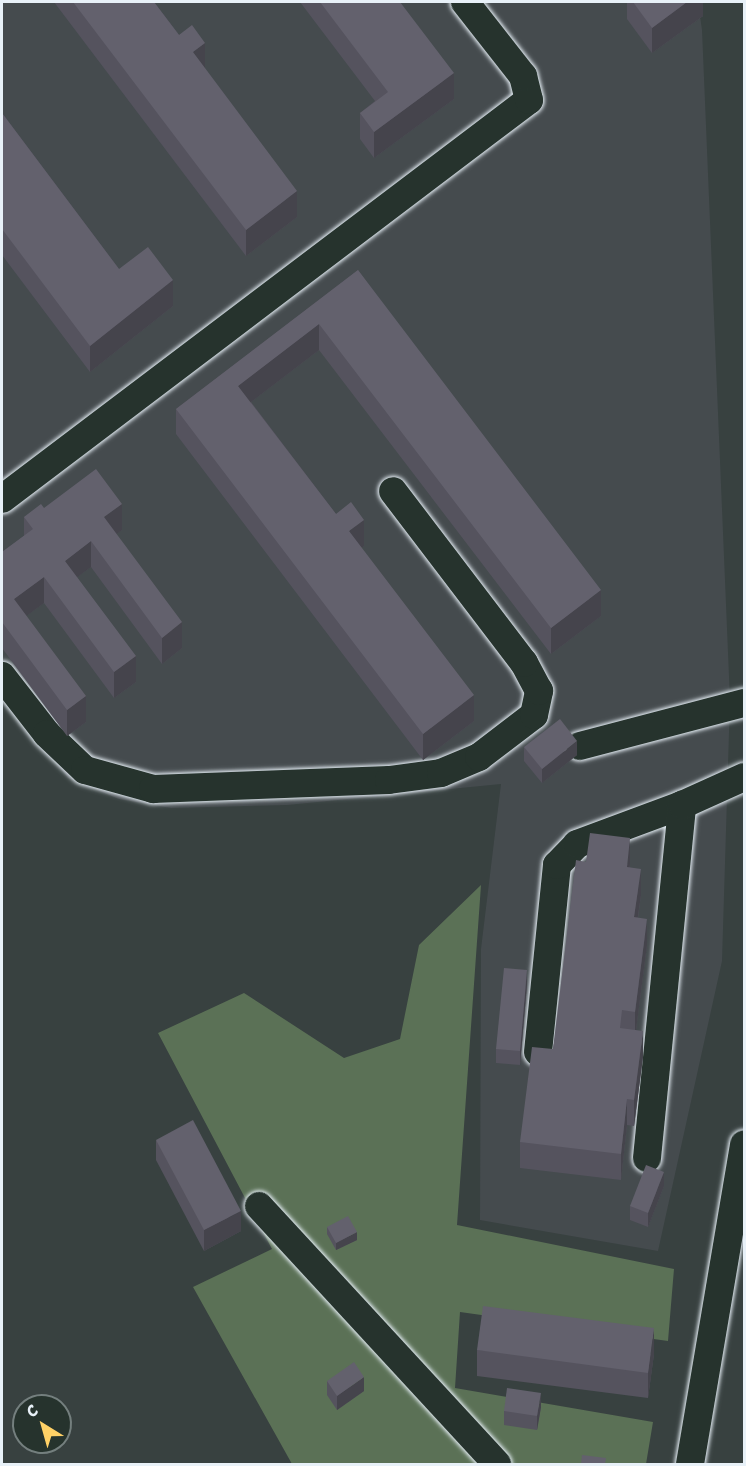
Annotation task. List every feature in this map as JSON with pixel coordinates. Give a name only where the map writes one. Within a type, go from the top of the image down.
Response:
[{"type":"street","points":[[2,499],[530,100],[523,76],[465,2]]},
{"type":"street","points":[[2,676],[47,734],[85,770],[153,789],[390,780],[441,773],[479,757],[534,715],[538,692],[524,663],[393,491]]},
{"type":"street","points":[[580,746],[744,703]]},
{"type":"street","points":[[538,1052],[557,865],[577,844],[682,805],[744,777]]},
{"type":"street","points":[[647,1158],[682,805]]},
{"type":"street","points":[[690,1464],[744,1145]]},
{"type":"street","points":[[259,1206],[497,1464]]},
{"type":"shaded area","points":[[2,2],[698,2],[702,30],[730,700],[722,961],[658,1251],[480,1220],[481,949],[501,784],[287,805],[171,808],[119,799],[68,778],[2,694]]},
{"type":"green space","points":[[481,885],[457,1225],[674,1269],[668,1341],[460,1312],[455,1388],[653,1422],[646,1464],[292,1464],[193,1287],[272,1249],[158,1033],[244,993],[344,1058],[400,1039],[419,945]]},
{"type":"building","points":[[73,2],[154,2],[179,35],[192,25],[205,43],[193,52],[297,191],[246,230]]},
{"type":"building","points":[[320,2],[400,2],[454,73],[374,132],[360,113],[388,92]]},
{"type":"building","points":[[633,2],[687,2],[652,28]]},
{"type":"building","points":[[2,113],[119,269],[148,247],[173,280],[90,346],[2,229]]},
{"type":"building","points":[[358,270],[601,590],[551,628],[319,324],[238,386],[336,514],[351,502],[364,520],[349,531],[474,695],[423,734],[176,409]]},
{"type":"building","points":[[96,469],[122,504],[104,517],[182,622],[162,638],[91,541],[65,561],[136,656],[114,672],[44,577],[14,599],[86,696],[67,710],[2,622],[2,552],[33,529],[24,517],[41,504],[44,508]]},
{"type":"building","points":[[560,719],[577,741],[542,769],[524,747]]},
{"type":"building","points":[[590,833],[630,838],[627,867],[641,869],[634,917],[647,919],[635,1012],[622,1010],[620,1028],[643,1031],[634,1100],[627,1099],[621,1154],[520,1142],[532,1047],[553,1049],[576,860],[586,862]]},
{"type":"building","points":[[504,968],[527,970],[520,1051],[496,1049]]},
{"type":"building","points":[[193,1120],[241,1211],[204,1230],[156,1140]]},
{"type":"building","points":[[646,1165],[664,1172],[648,1213],[630,1206]]},
{"type":"building","points":[[348,1216],[357,1232],[336,1243],[327,1227]]},
{"type":"building","points":[[483,1306],[654,1328],[648,1373],[477,1350]]},
{"type":"building","points":[[354,1362],[364,1377],[337,1396],[327,1381]]},
{"type":"building","points":[[507,1388],[541,1393],[537,1416],[504,1411]]},
{"type":"building","points":[[582,1455],[606,1458],[605,1464],[581,1464]]}]
